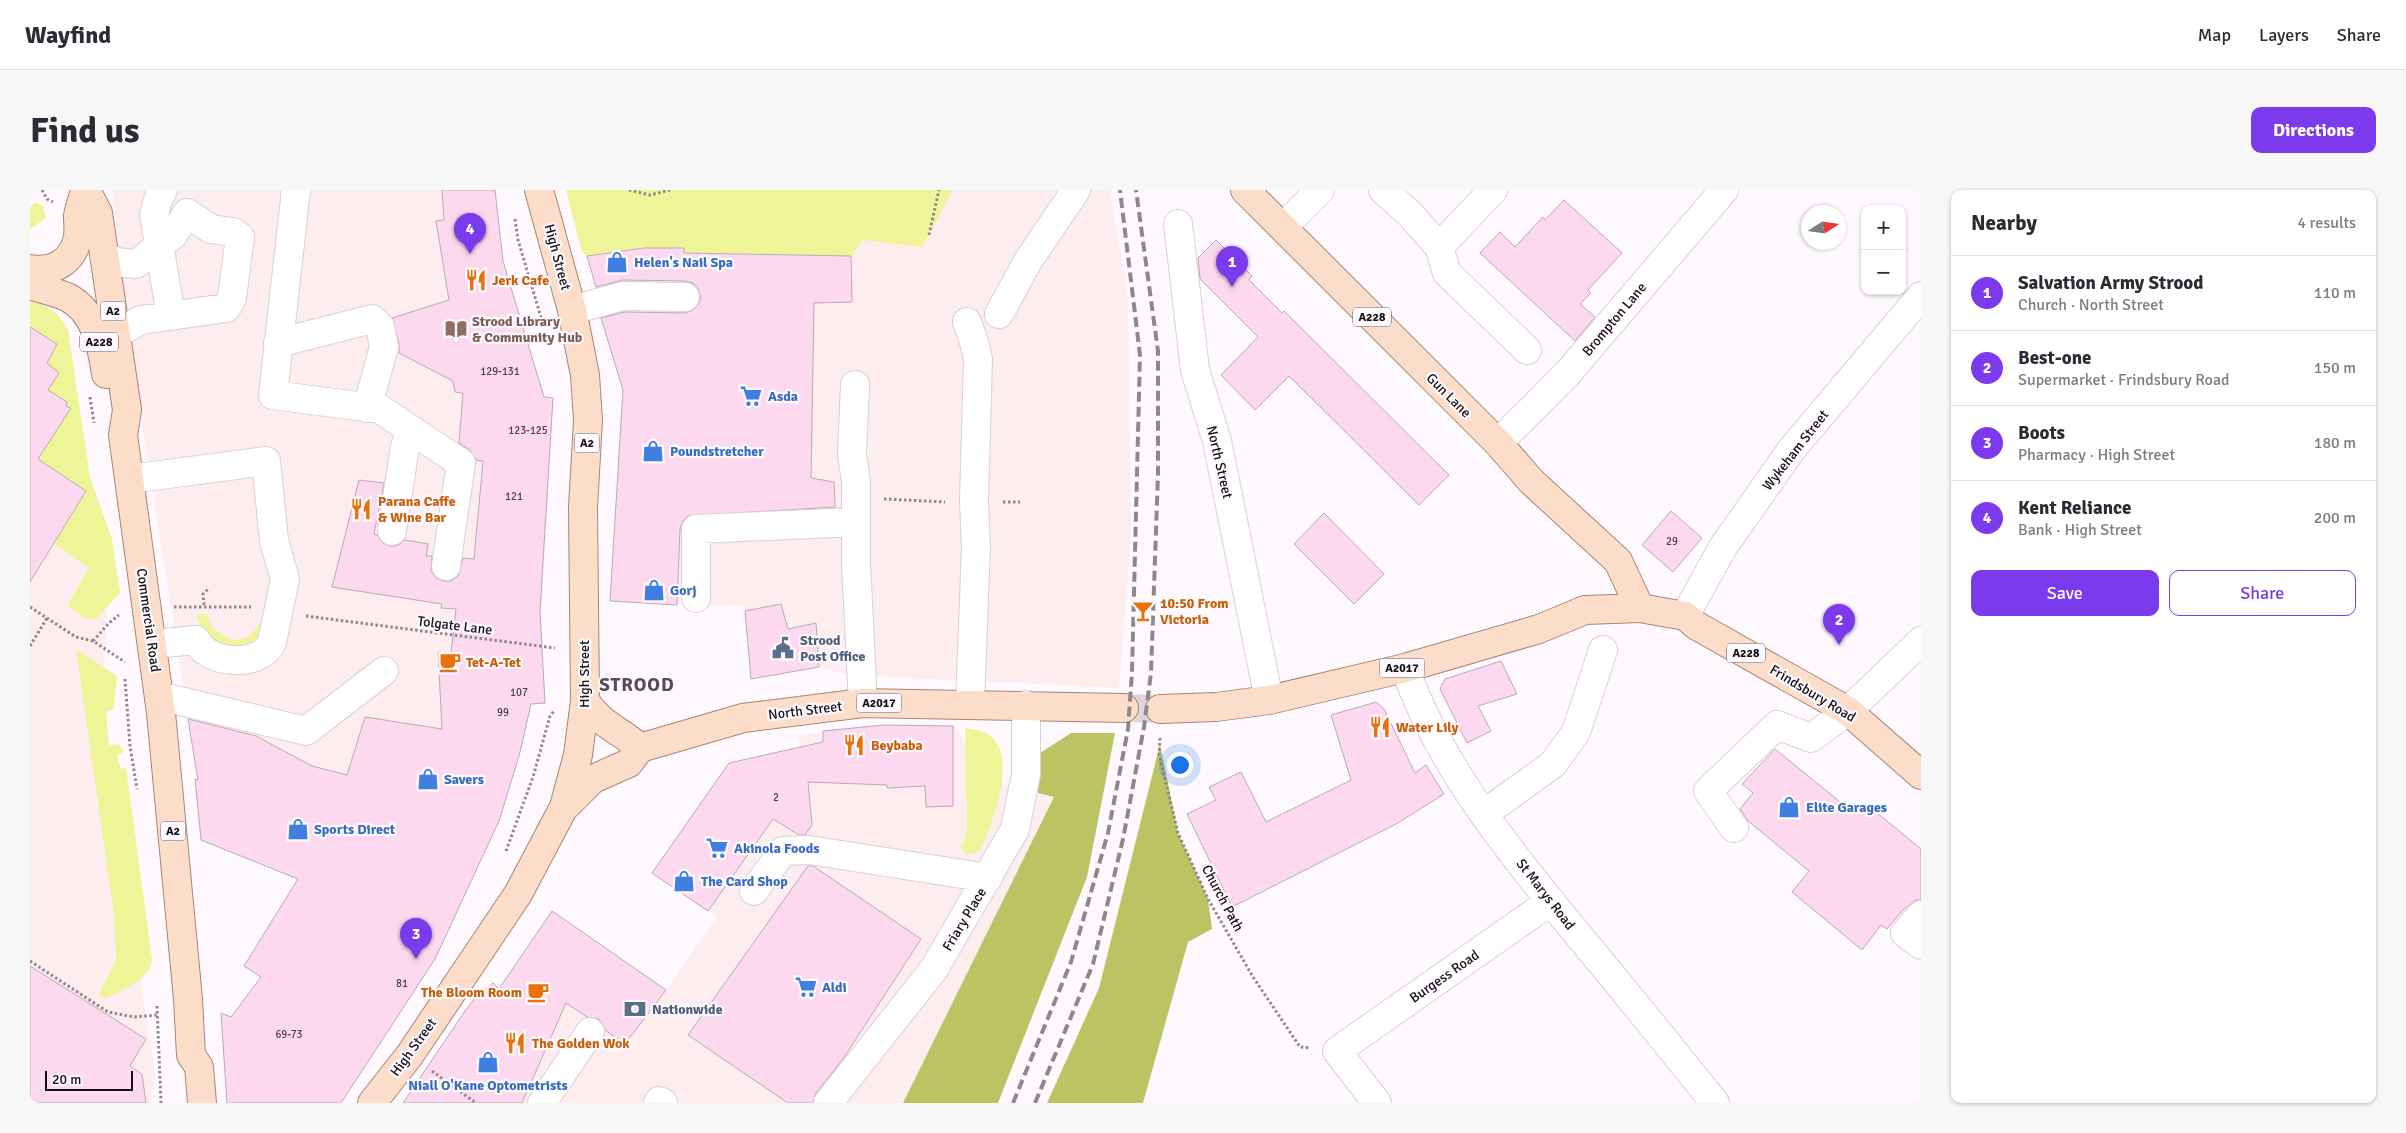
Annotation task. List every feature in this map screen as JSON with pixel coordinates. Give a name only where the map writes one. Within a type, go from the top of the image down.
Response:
[{"type":"main road","name":"Commercial Road","points":[[85,190],[98,213],[116,334],[127,410],[122,435],[130,478],[159,696],[188,999],[190,1055],[184,1068],[184,1103]]},
{"type":"main road","points":[[30,269],[48,270],[60,266],[66,260],[77,241],[78,215],[85,190]]},
{"type":"main road","name":"High Street","points":[[372,1103],[409,1056],[518,894],[564,808],[578,755],[585,701],[583,507],[588,420],[585,375],[572,310],[539,190]]},
{"type":"main road","name":"Gun Lane","points":[[1245,190],[1498,443],[1531,480],[1618,561],[1640,608]]},
{"type":"main road","name":"A228","points":[[30,285],[69,298],[90,317],[101,349],[112,413],[122,435]]},
{"type":"main road","name":"A2017","points":[[1160,710],[1216,707],[1269,700],[1405,668],[1539,629],[1585,610],[1640,608]]},
{"type":"main road","name":"Frindsbury Road","points":[[1640,608],[1685,616],[1697,626],[1848,712],[1921,775]]},
{"type":"main road","points":[[564,808],[593,779],[629,763],[640,748],[625,734],[615,731],[600,721],[585,701]]},
{"type":"main road","name":"North Street","points":[[640,748],[743,718],[863,703],[1124,708]]},
{"type":"main road","name":"Commercial Road","points":[[190,1055],[199,1067],[202,1103]]},
{"type":"street","points":[[296,190],[273,395],[380,410],[462,463],[446,566]]},
{"type":"street","points":[[999,314],[1028,261],[1076,190]]},
{"type":"street","points":[[1284,227],[1320,190]]},
{"type":"street","points":[[1383,190],[1410,214],[1439,247],[1448,273],[1527,350]]},
{"type":"street","points":[[1439,247],[1493,190]]},
{"type":"street","name":"Brompton Lane","points":[[1498,443],[1566,374],[1724,190]]},
{"type":"street","points":[[116,334],[141,320],[222,310],[229,305],[233,294],[239,235],[211,229],[187,213],[172,210],[157,192]]},
{"type":"street","points":[[157,192],[154,214],[158,248],[171,316]]},
{"type":"street","points":[[104,255],[116,262],[136,264],[173,235],[187,213]]},
{"type":"street","name":"North Street","points":[[1178,224],[1195,370],[1217,441],[1269,700]]},
{"type":"street","points":[[572,310],[623,296],[685,297]]},
{"type":"street","name":"Wykeham Street","points":[[1685,616],[1723,547],[1792,449],[1921,296]]},
{"type":"street","points":[[278,343],[372,319],[380,327],[384,347],[367,408]]},
{"type":"street","points":[[967,322],[977,354],[974,502],[976,547],[970,704]]},
{"type":"street","points":[[855,386],[852,454],[856,510],[863,703]]},
{"type":"street","points":[[392,532],[405,447],[411,430]]},
{"type":"street","points":[[130,478],[266,461],[274,541],[286,579],[270,645],[262,653],[249,660],[237,660],[205,652],[196,640],[153,644]]},
{"type":"street","points":[[696,598],[696,529],[856,510]]},
{"type":"street","points":[[1734,828],[1708,791],[1776,725],[1811,738],[1848,712],[1921,641]]},
{"type":"street","points":[[1485,813],[1553,764],[1576,732],[1603,650]]},
{"type":"street","name":"St Marys Road","points":[[1405,668],[1432,731],[1485,813],[1551,901],[1715,1103]]},
{"type":"street","points":[[159,696],[306,731],[384,671]]},
{"type":"street","name":"Friary Place","points":[[828,1103],[934,969],[1015,829],[1026,774],[1026,705]]},
{"type":"street","points":[[754,891],[783,851],[809,850],[988,878]]},
{"type":"street","name":"Burgess Road","points":[[1337,1052],[1551,901]]},
{"type":"street","points":[[1921,915],[1905,934],[1921,945]]},
{"type":"street","points":[[542,1103],[590,1032]]},
{"type":"street","points":[[1337,1052],[1377,1103]]},
{"type":"street","points":[[658,1103],[659,1100],[663,1103]]},
{"type":"path","points":[[42,190],[47,199],[56,203]]},
{"type":"path","points":[[629,190],[650,194],[670,190]]},
{"type":"path","points":[[929,234],[939,190]]},
{"type":"path","points":[[516,211],[518,240],[545,331]]},
{"type":"path","points":[[89,390],[94,426]]},
{"type":"path","points":[[856,510],[927,502],[1020,502]]},
{"type":"path","points":[[204,605],[203,594],[209,588]]},
{"type":"path","name":"Tolgate Lane","points":[[148,609],[204,605],[251,607],[323,619],[583,652]]},
{"type":"path","points":[[30,607],[79,639],[93,641],[125,662]]},
{"type":"path","points":[[93,641],[109,623],[124,613],[124,621]]},
{"type":"path","points":[[30,646],[47,618]]},
{"type":"path","points":[[125,655],[129,736],[138,792]]},
{"type":"path","points":[[504,856],[527,793],[550,716],[558,708]]},
{"type":"path","name":"Church Path","points":[[1160,710],[1160,754],[1178,833],[1208,899],[1253,977],[1300,1046],[1337,1052]]},
{"type":"path","points":[[30,961],[108,1012],[134,1017],[157,1015]]},
{"type":"path","points":[[157,999],[160,1103]]},
{"type":"path","points":[[409,1056],[476,1103]]},
{"type":"shaded area","points":[[112,190],[495,190],[503,261],[543,397],[553,398],[540,641],[440,629],[542,677],[545,703],[531,704],[522,748],[499,821],[435,959],[339,1103],[227,1103],[221,1021],[231,1017],[261,977],[244,966],[289,894],[333,892],[201,840],[195,779],[223,790],[191,734],[132,362]]},
{"type":"shaded area","points":[[920,190],[1110,190],[1128,296],[1131,537],[1119,688],[848,675],[819,667],[751,679],[744,606],[610,601],[623,390],[599,313],[598,292],[587,257],[644,248]]},
{"type":"shaded area","points":[[30,327],[57,344],[103,574],[107,617],[96,805],[117,823],[155,1074],[151,1103],[30,1103]]},
{"type":"shaded area","points":[[883,725],[956,726],[984,781],[1055,797],[903,1103],[560,1103],[569,1089],[545,1069],[529,1103],[403,1103],[465,1011],[476,997],[499,989],[552,911],[666,990],[717,917],[652,874],[729,763],[800,747],[798,736],[823,731]]},
{"type":"green space","points":[[566,190],[953,190],[922,247],[863,240],[851,256],[697,253],[683,267],[684,248],[644,248],[587,256],[582,252]]},
{"type":"green space","points":[[36,202],[43,206],[46,218],[30,229],[30,207]]},
{"type":"green space","points":[[30,297],[57,314],[68,329],[90,477],[112,539],[120,593],[96,619],[84,618],[67,605],[89,568],[54,544],[86,491],[38,459],[71,408],[66,406],[67,402],[48,390],[58,373],[47,363],[57,344],[30,327]]},
{"type":"green space","points":[[206,614],[213,629],[232,640],[242,639],[252,634],[262,620],[264,634],[248,647],[219,646],[201,628],[197,616]]},
{"type":"green space","points":[[76,649],[117,676],[114,709],[106,712],[109,745],[119,744],[124,752],[117,755],[121,769],[126,767],[152,959],[151,966],[141,978],[127,988],[105,999],[99,994],[116,960],[115,922]]},
{"type":"green space","points":[[965,728],[988,734],[997,744],[1002,757],[1003,773],[996,808],[980,851],[966,855],[960,845],[964,843],[967,827]]},
{"type":"green space","points":[[1071,733],[1115,733],[1087,877],[998,1103],[903,1103],[1054,797],[1038,793],[1040,753]]},
{"type":"green space","points":[[1160,744],[1178,833],[1208,899],[1212,929],[1188,942],[1143,1103],[1047,1103],[1099,988]]},
{"type":"building","points":[[442,190],[495,190],[503,261],[544,397],[553,398],[540,611],[545,703],[531,704],[519,756],[499,821],[435,959],[341,1103],[227,1103],[221,1013],[231,1017],[261,977],[244,966],[298,879],[201,840],[195,779],[198,780],[188,719],[256,736],[312,766],[347,775],[365,717],[442,729],[438,652],[451,654],[456,609],[441,608],[442,604],[332,587],[359,480],[384,483],[374,534],[383,543],[397,546],[405,540],[428,544],[426,556],[432,556],[431,571],[436,578],[443,581],[451,581],[458,576],[463,558],[474,559],[483,461],[476,460],[470,450],[459,443],[463,393],[455,392],[453,381],[399,353],[399,344],[392,318],[449,300],[436,221],[444,220]]},
{"type":"building","points":[[1564,200],[1622,253],[1588,290],[1591,293],[1580,304],[1595,317],[1575,341],[1480,253],[1500,232],[1515,247],[1543,217],[1545,220]]},
{"type":"building","points":[[1216,240],[1252,276],[1249,280],[1282,313],[1284,311],[1449,475],[1419,505],[1289,376],[1255,410],[1221,375],[1258,337],[1200,279],[1198,258]]},
{"type":"building","points":[[644,248],[684,248],[684,253],[851,256],[852,302],[814,303],[811,478],[834,482],[835,507],[688,516],[683,521],[680,529],[677,605],[610,601],[623,390],[601,318],[625,312],[685,313],[693,310],[701,298],[698,289],[693,283],[685,281],[623,280],[596,287],[587,256]]},
{"type":"building","points":[[30,327],[57,344],[47,363],[59,373],[48,390],[67,402],[66,406],[71,408],[38,459],[86,491],[30,582]]},
{"type":"building","points":[[1671,511],[1702,538],[1673,572],[1642,545]]},
{"type":"building","points":[[1324,513],[1384,574],[1354,604],[1294,544]]},
{"type":"building","name":"Strood Post Office","points":[[781,604],[788,629],[816,623],[819,667],[751,679],[745,611]]},
{"type":"building","points":[[1501,661],[1517,694],[1478,706],[1491,731],[1467,743],[1440,689],[1445,679]]},
{"type":"building","points":[[1376,702],[1384,709],[1415,773],[1426,765],[1444,794],[1396,824],[1232,907],[1187,814],[1216,800],[1209,787],[1241,772],[1266,822],[1351,780],[1331,715]]},
{"type":"building","points":[[884,725],[953,726],[953,806],[926,807],[925,786],[887,788],[887,785],[808,782],[812,825],[805,835],[799,835],[773,819],[708,911],[652,873],[729,763],[823,742],[823,731]]},
{"type":"building","points":[[1775,749],[1855,814],[1865,803],[1921,849],[1921,900],[1916,900],[1903,910],[1887,929],[1881,925],[1862,950],[1792,892],[1809,871],[1748,821],[1740,809],[1753,793],[1742,784]]},
{"type":"building","name":"Aldi","points":[[808,866],[813,866],[921,939],[843,1059],[816,1093],[813,1103],[788,1103],[688,1035]]},
{"type":"building","points":[[552,911],[666,990],[625,1044],[605,1030],[599,1019],[587,1017],[566,1003],[522,1103],[403,1103],[465,1011],[476,997],[493,983],[499,989]]},
{"type":"building","points":[[30,966],[146,1039],[130,1066],[142,1074],[146,1103],[30,1103]]},
{"type":"tunnel","points":[[1124,708],[1160,709]]},
{"type":"railway","points":[[1013,1103],[1071,962],[1108,833],[1128,729],[1132,672],[1140,355],[1120,190]]},
{"type":"railway","points":[[1035,1103],[1093,964],[1123,839],[1144,727],[1151,673],[1158,474],[1158,351],[1136,190]]},
{"type":"place","name":"Kent Reliance","points":[[470,254]]},
{"type":"place","name":"Helen's Nail Spa","points":[[617,262]]},
{"type":"place","name":"Jerk Cafe","points":[[476,280]]},
{"type":"place","name":"Salvation Army Strood","points":[[1232,287]]},
{"type":"place","name":"Strood Library & Community Hub","points":[[456,329]]},
{"type":"place","name":"Asda","points":[[751,396]]},
{"type":"place","name":"Poundstretcher","points":[[653,451]]},
{"type":"place","name":"Parana Caffe & Wine Bar","points":[[361,509]]},
{"type":"place","name":"Gorj","points":[[654,590]]},
{"type":"place","name":"10:50 From Victoria","points":[[1143,611]]},
{"type":"place","name":"Best-one","points":[[1839,645]]},
{"type":"place","name":"Strood Post Office","points":[[783,648]]},
{"type":"place","name":"Tet-A-Tet","points":[[450,662]]},
{"type":"place","name":"Water Lily","points":[[1380,727]]},
{"type":"place","name":"Beybaba","points":[[854,745]]},
{"type":"place","name":"Savers","points":[[428,779]]},
{"type":"place","name":"Elite Garages","points":[[1789,807]]},
{"type":"place","name":"Sports Direct","points":[[298,829]]},
{"type":"place","name":"Akinola Foods","points":[[717,848]]},
{"type":"place","name":"The Card Shop","points":[[684,881]]},
{"type":"place","name":"Boots","points":[[416,959]]},
{"type":"place","name":"Aldi","points":[[806,987]]},
{"type":"place","name":"The Bloom Room","points":[[538,992]]},
{"type":"place","name":"Nationwide","points":[[635,1009]]},
{"type":"place","name":"The Golden Wok","points":[[515,1043]]},
{"type":"place","name":"Niall O'Kane Optometrists","points":[[488,1062]]},
{"type":"district","name":"STROOD","points":[[637,684]]}]
